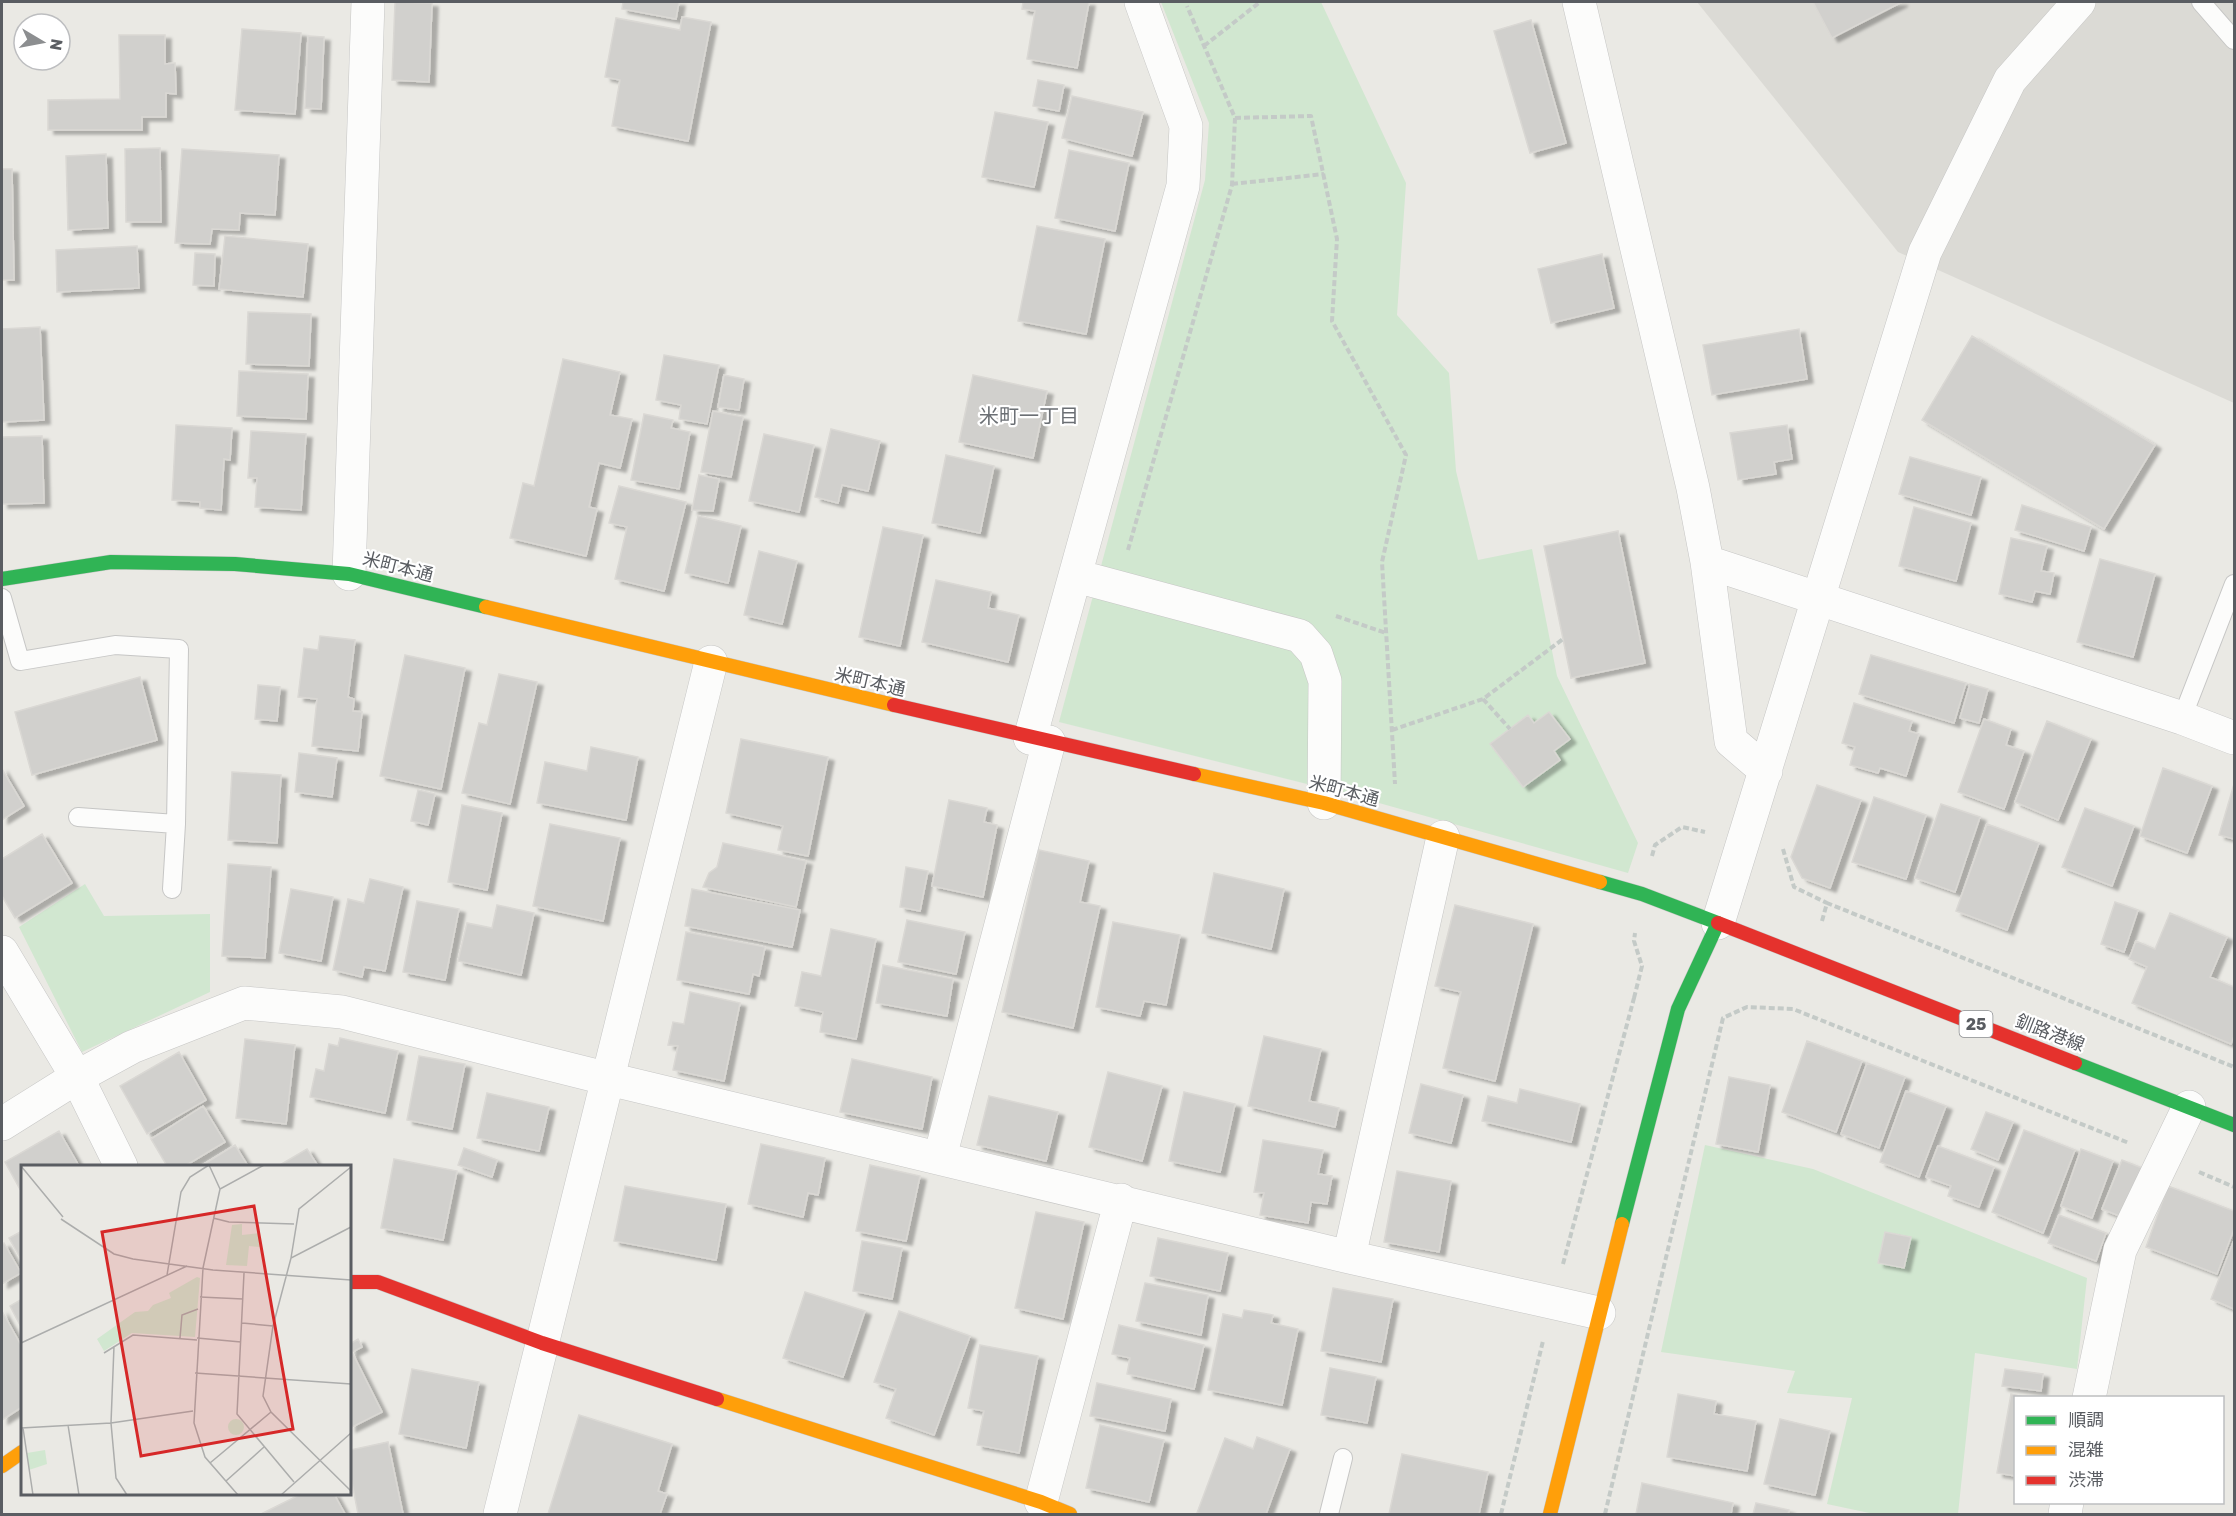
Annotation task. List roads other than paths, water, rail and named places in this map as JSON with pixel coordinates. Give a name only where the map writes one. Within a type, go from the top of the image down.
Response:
[{"type":"street","points":[[349,574],[368,2]]},
{"type":"street","points":[[940,1157],[1040,740],[1076,576],[1183,186],[1186,126],[1141,2]]},
{"type":"street","points":[[1579,2],[1693,488],[1707,562],[1731,741],[1766,771]]},
{"type":"street","points":[[1550,1515],[1599,1313],[1678,1009],[1718,923],[1925,252],[2010,80],[2079,2]]},
{"type":"street","name":"米町本通","points":[[2,579],[111,562],[235,564],[349,574],[1040,740],[1324,803],[1642,894],[1718,923]]},
{"type":"street","points":[[1707,562],[1819,597],[2182,718],[2235,738]]},
{"type":"street","points":[[1076,576],[1300,636],[1316,654],[1325,681],[1324,803]]},
{"type":"street","points":[[500,1515],[711,662]]},
{"type":"street","points":[[1348,1257],[1443,837]]},
{"type":"street","name":"釧路港線","points":[[1718,923],[2235,1125]]},
{"type":"street","points":[[2,952],[77,1077],[120,1165]]},
{"type":"street","points":[[2,1124],[77,1077],[132,1047],[244,1003],[342,1012],[609,1079],[1121,1200],[1348,1257],[1599,1313]]},
{"type":"street","points":[[2089,1396],[2120,1250],[2189,1107]]},
{"type":"street","points":[[1041,1502],[1121,1200]]},
{"type":"street","points":[[351,1282],[378,1282],[542,1343],[1041,1502],[1070,1515]]},
{"type":"street","points":[[2,1466],[21,1453]]},
{"type":"lane","points":[[2201,2],[2235,40]]},
{"type":"lane","points":[[2182,718],[2235,584]]},
{"type":"lane","points":[[2,598],[20,661],[115,645],[178,649],[176,824],[172,889]]},
{"type":"lane","points":[[78,817],[176,824]]},
{"type":"lane","points":[[1329,1515],[1343,1458]]},
{"type":"district","name":"米町一丁目","points":[[1029,416]]}]
